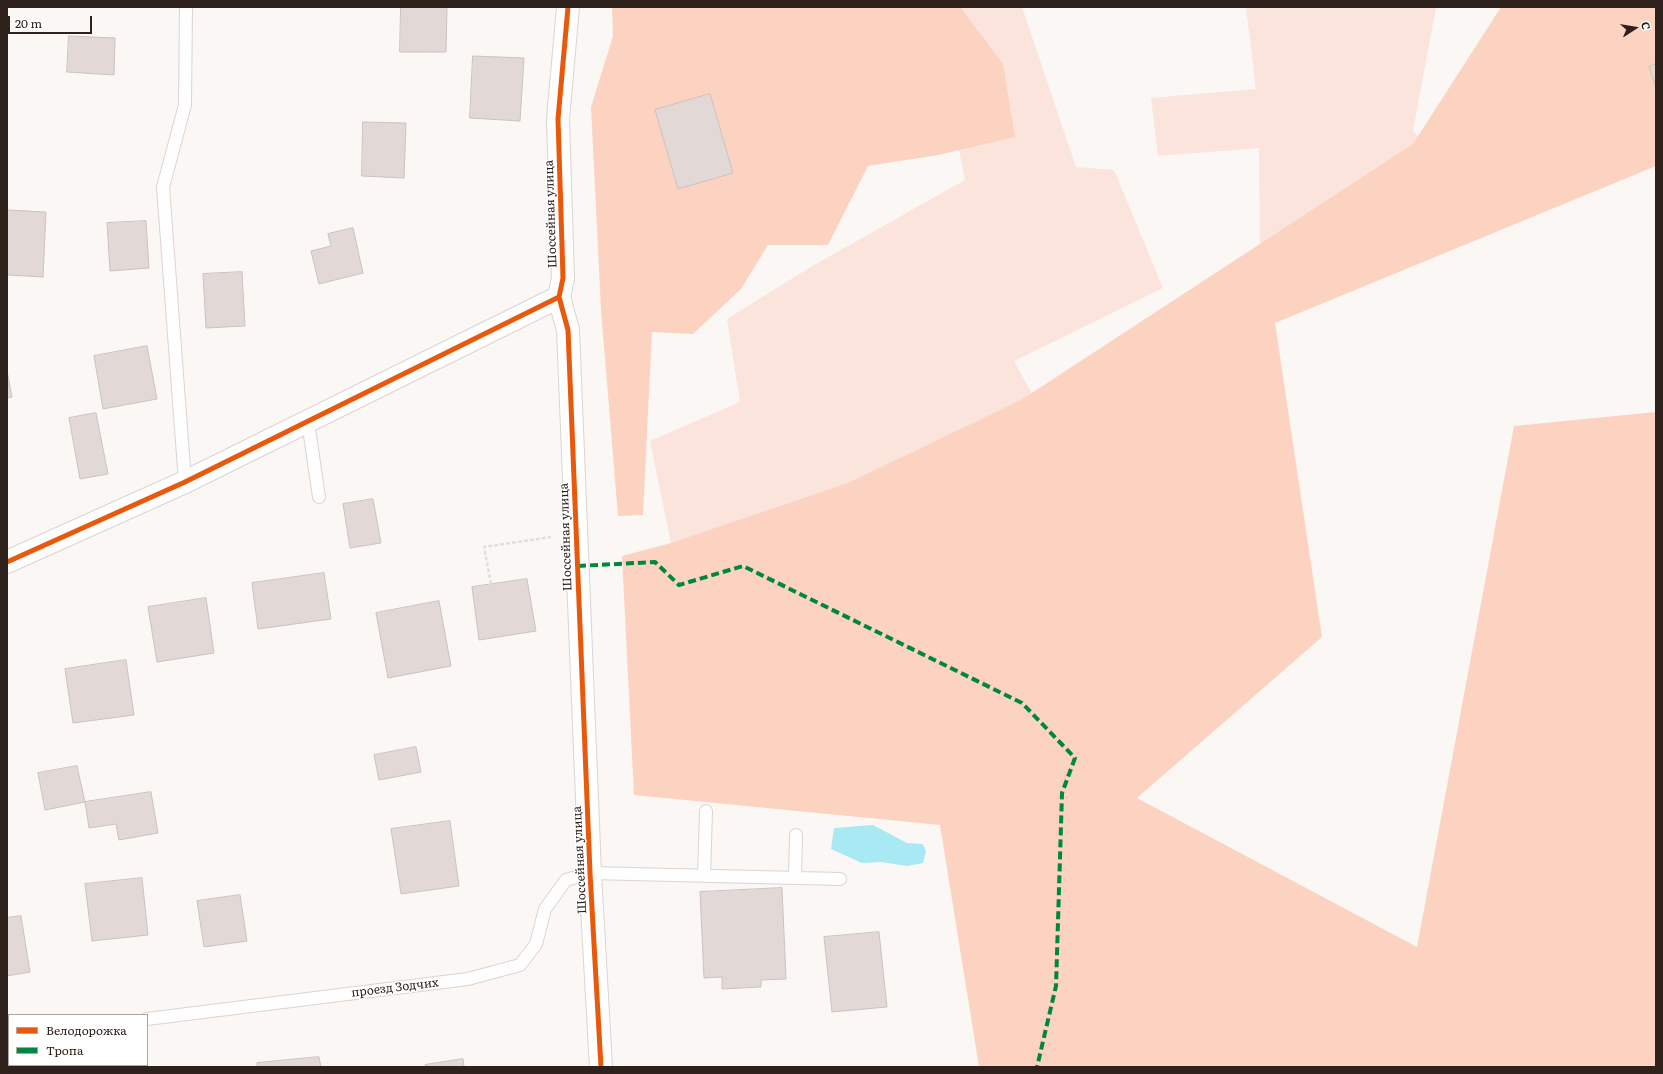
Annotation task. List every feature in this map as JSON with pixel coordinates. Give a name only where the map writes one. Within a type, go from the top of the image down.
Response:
[{"type":"street","name":"Шоссейная улица","points":[[568,7],[558,119],[563,278],[559,297],[568,330],[590,873],[601,1067]]},
{"type":"street","points":[[7,562],[185,482],[559,297]]},
{"type":"lane","points":[[185,482],[163,187],[186,105],[186,7]]},
{"type":"lane","points":[[308,422],[319,497]]},
{"type":"lane","points":[[704,876],[706,811]]},
{"type":"lane","points":[[795,878],[796,835]]},
{"type":"lane","name":"проезд Зодчих","points":[[148,1019],[468,979],[520,965],[536,944],[545,909],[566,880],[590,873],[840,879]]},
{"type":"path","points":[[491,584],[484,547],[556,536]]},
{"type":"shaded area","points":[[612,7],[960,7],[1003,64],[1015,137],[938,155],[868,166],[828,245],[768,245],[741,289],[693,334],[652,332],[643,515],[618,516],[601,310],[591,107],[613,36]]},
{"type":"shaded area","points":[[930,7],[1022,7],[1076,167],[1114,170],[1163,288],[1014,361],[1038,405],[874,488],[671,543],[650,441],[740,402],[727,319],[809,268],[965,180]]},
{"type":"shaded area","points":[[1246,7],[1436,7],[1413,131],[1502,221],[1260,258],[1259,148],[1158,156],[1151,98],[1256,89]]},
{"type":"shaded area","points":[[1501,7],[1656,7],[1656,166],[1275,323],[1322,637],[1137,798],[1417,947],[1514,426],[1656,412],[1656,1067],[979,1067],[940,825],[634,795],[622,556],[671,543],[848,483],[1021,400],[1413,144]]},
{"type":"water","points":[[873,825],[907,843],[923,844],[926,851],[923,863],[907,866],[881,862],[862,863],[831,849],[834,828]]},
{"type":"building","points":[[401,7],[447,7],[446,52],[400,52]]},
{"type":"building","points":[[69,36],[115,38],[114,75],[67,72]]},
{"type":"building","points":[[473,56],[524,58],[520,121],[470,118]]},
{"type":"building","points":[[1656,64],[1656,87],[1649,67]]},
{"type":"building","points":[[710,94],[733,173],[678,189],[655,110]]},
{"type":"building","points":[[363,122],[406,123],[404,178],[362,176]]},
{"type":"building","points":[[7,210],[46,212],[43,277],[7,275]]},
{"type":"building","points":[[146,221],[149,268],[110,271],[107,223]]},
{"type":"building","points":[[353,228],[363,273],[319,284],[311,251],[331,246],[328,234]]},
{"type":"building","points":[[242,272],[245,326],[206,328],[203,274]]},
{"type":"building","points":[[147,346],[157,399],[103,409],[94,356]]},
{"type":"building","points":[[7,371],[12,397],[7,398]]},
{"type":"building","points":[[96,413],[108,474],[80,479],[69,418]]},
{"type":"building","points":[[373,499],[381,543],[350,548],[343,504]]},
{"type":"building","points":[[324,573],[331,619],[258,629],[252,583]]},
{"type":"building","points":[[527,579],[536,631],[479,640],[472,587]]},
{"type":"building","points":[[206,598],[214,653],[157,662],[148,607]]},
{"type":"building","points":[[439,601],[451,666],[388,678],[376,613]]},
{"type":"building","points":[[126,660],[134,715],[73,723],[65,669]]},
{"type":"building","points":[[416,747],[421,772],[379,780],[374,755]]},
{"type":"building","points":[[77,766],[85,802],[45,810],[38,773]]},
{"type":"building","points":[[151,792],[158,833],[119,840],[116,824],[89,828],[85,802]]},
{"type":"building","points":[[450,821],[459,886],[401,894],[391,829]]},
{"type":"building","points":[[142,878],[148,935],[92,941],[85,884]]},
{"type":"building","points":[[782,888],[786,979],[761,980],[761,987],[722,989],[722,977],[704,978],[700,892]]},
{"type":"building","points":[[240,895],[247,941],[204,947],[197,901]]},
{"type":"building","points":[[21,916],[30,972],[7,976],[7,918]]},
{"type":"building","points":[[879,932],[887,1007],[832,1012],[824,937]]},
{"type":"building","points":[[319,1057],[321,1067],[257,1067],[257,1063]]},
{"type":"building","points":[[463,1059],[464,1067],[425,1067],[425,1065]]},
{"type":"marked path","points":[[578,566],[655,562],[679,585],[743,566],[1022,703],[1075,758],[1062,793],[1056,986],[1037,1067]]},
{"type":"cycle path","points":[[568,7],[558,119],[563,278],[559,297],[568,330],[590,873],[601,1067]]},
{"type":"cycle path","points":[[7,562],[185,482],[559,297]]}]
